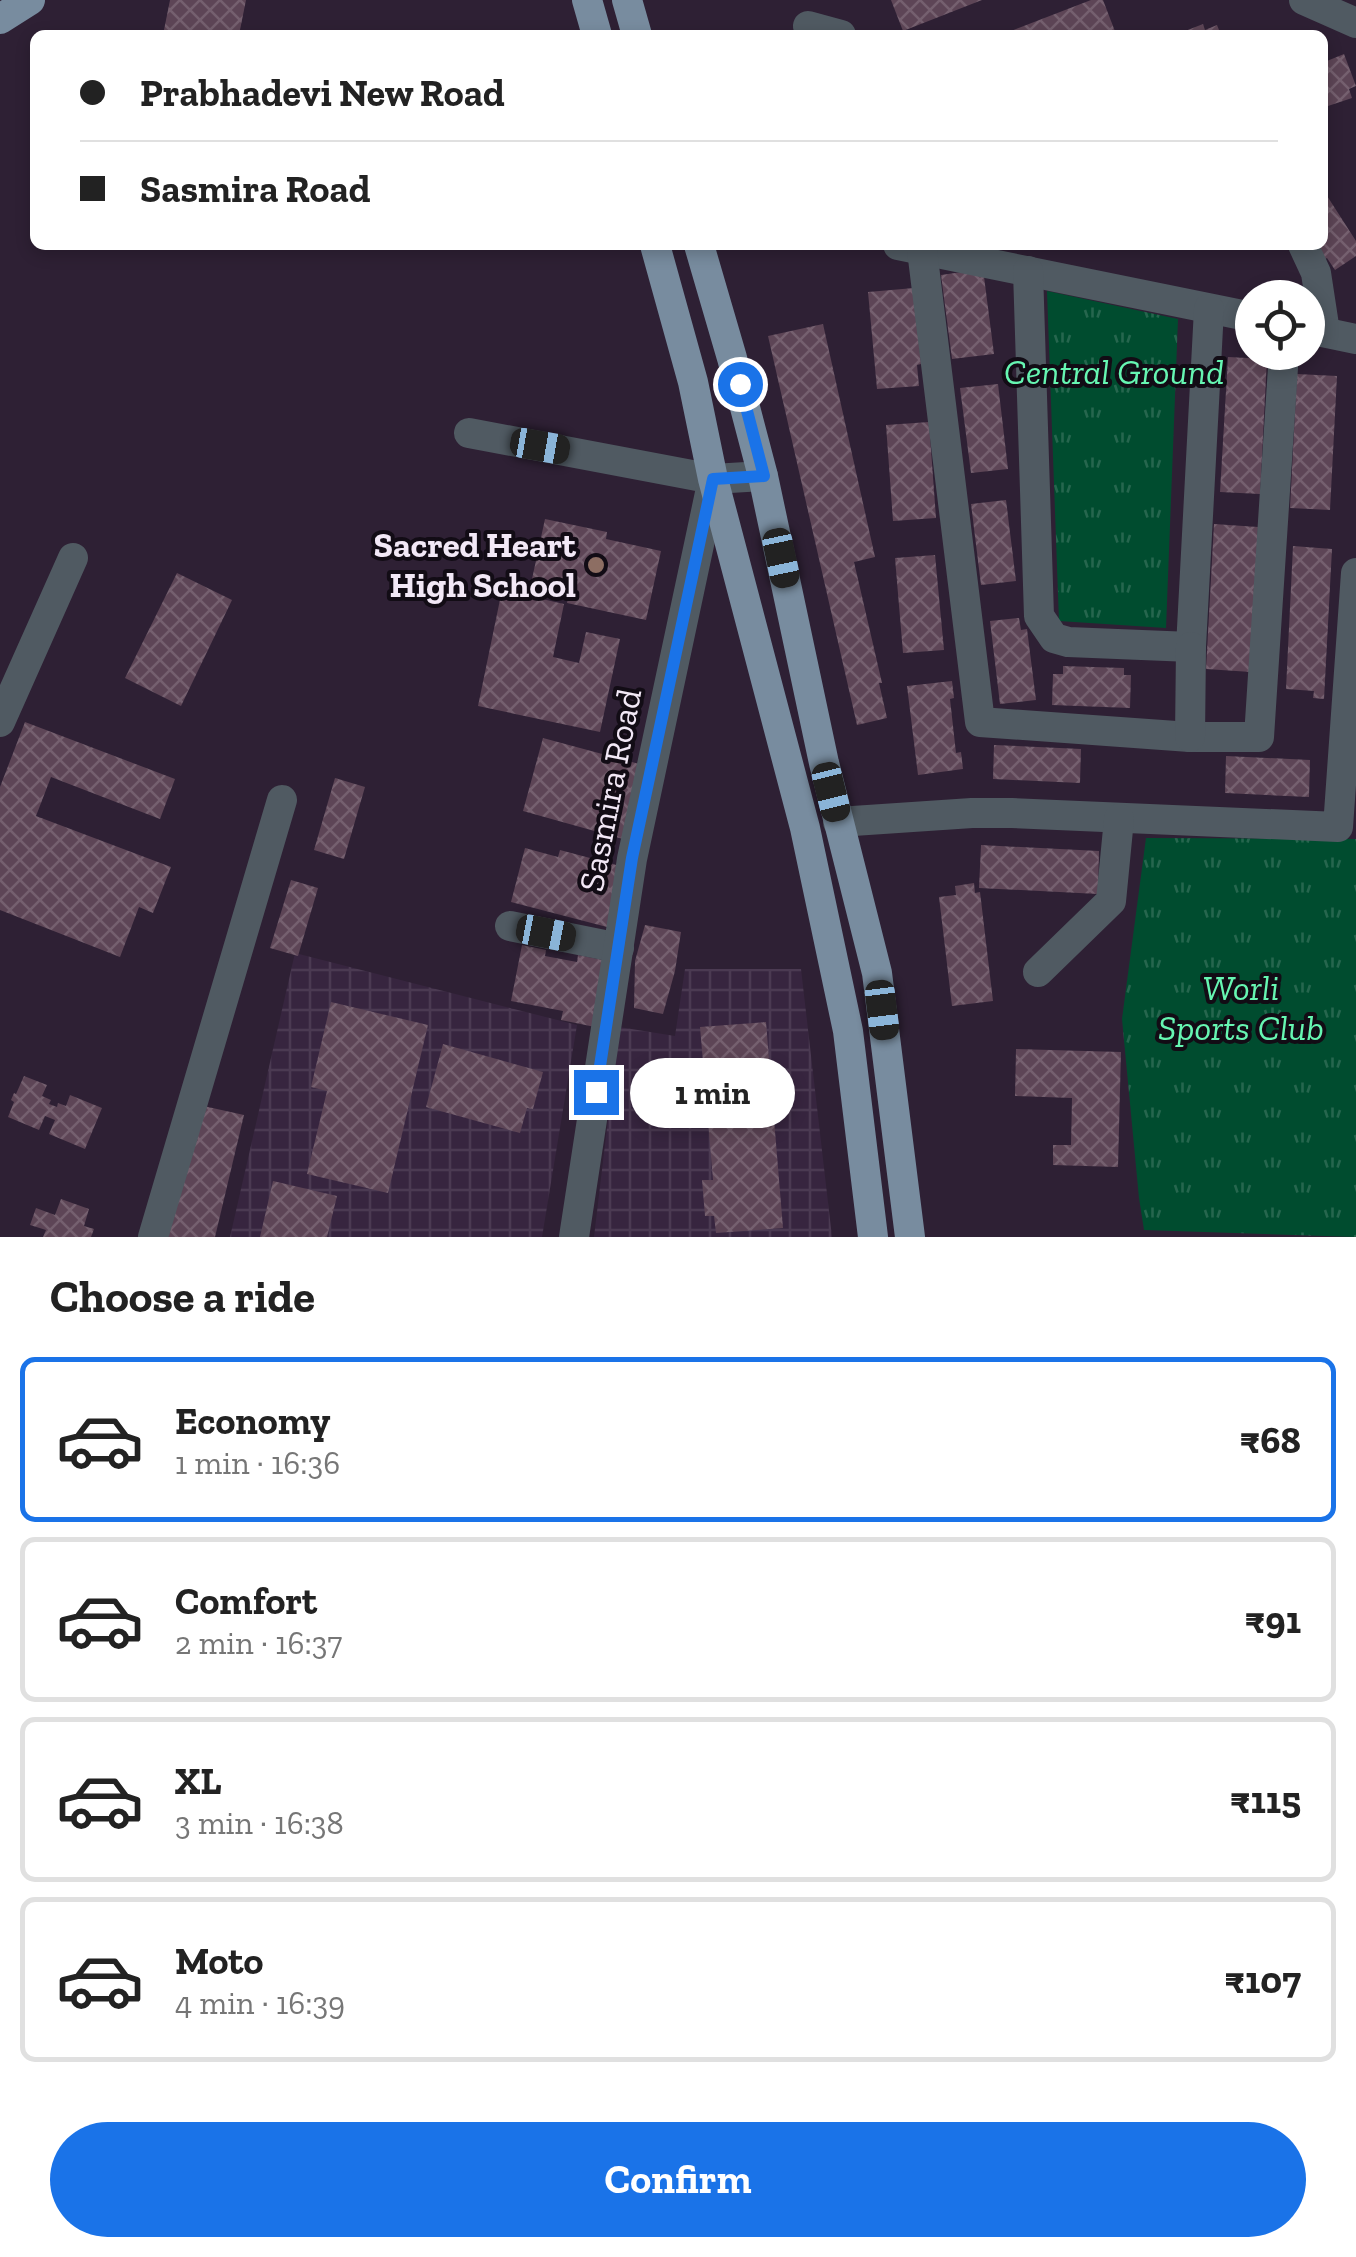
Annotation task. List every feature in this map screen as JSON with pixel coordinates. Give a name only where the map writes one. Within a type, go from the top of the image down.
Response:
[{"type":"main road","points":[[0,19],[30,0]]},
{"type":"main road","points":[[587,0],[596,30]]},
{"type":"main road","points":[[627,0],[636,30]]},
{"type":"main road","points":[[656,250],[805,828],[848,1031],[873,1237]]},
{"type":"main road","points":[[700,250],[764,476],[824,764],[877,973],[910,1237]]},
{"type":"street","points":[[1304,0],[1356,23]]},
{"type":"street","points":[[808,26],[822,30]]},
{"type":"street","points":[[910,250],[980,722],[1190,737],[1259,737],[1283,370]]},
{"type":"street","points":[[920,250],[1235,314]]},
{"type":"street","points":[[1305,250],[1316,280]]},
{"type":"street","points":[[1028,272],[1040,616],[1054,638],[1068,642],[1191,647]]},
{"type":"street","points":[[1190,737],[1209,308]]},
{"type":"street","points":[[1325,333],[1356,338]]},
{"type":"street","points":[[470,433],[713,479],[764,476]]},
{"type":"street","name":"Sasmira Road","points":[[574,1237],[632,858],[713,479]]},
{"type":"street","points":[[0,722],[72,558]]},
{"type":"street","points":[[838,822],[972,813],[1338,826],[1356,574]]},
{"type":"street","points":[[153,1237],[282,800]]},
{"type":"street","points":[[1038,972],[1111,901],[1119,819]]},
{"type":"street","points":[[510,926],[619,948]]},
{"type":"shaded area","points":[[295,953],[577,1025],[542,1237],[230,1237]]},
{"type":"shaded area","points":[[685,969],[801,969],[832,1237],[594,1237],[619,1027],[675,1036]]},
{"type":"green space","name":"Central Ground","points":[[1047,291],[1178,319],[1166,628],[1059,621]]},
{"type":"green space","name":"Worli Sports Club","points":[[1146,838],[1356,839],[1356,1237],[1144,1230],[1122,1019]]},
{"type":"building","points":[[170,0],[246,0],[240,30],[164,30]]},
{"type":"building","points":[[891,0],[982,0],[906,30]]},
{"type":"building","points":[[1091,0],[1103,0],[1114,30],[1014,30]]},
{"type":"building","points":[[1344,54],[1356,86],[1349,89],[1352,98],[1328,106],[1328,61]]},
{"type":"building","points":[[1328,197],[1356,241],[1356,256],[1335,270],[1327,258],[1322,261],[1315,250],[1328,250]]},
{"type":"building","points":[[983,269],[994,354],[952,359],[941,275]]},
{"type":"building","points":[[914,288],[921,364],[917,365],[919,386],[877,389],[868,292]]},
{"type":"building","points":[[823,324],[875,557],[854,562],[887,718],[857,725],[768,336]]},
{"type":"building","points":[[1228,357],[1235,357],[1235,370],[1266,370],[1260,494],[1220,492]]},
{"type":"building","points":[[1297,374],[1337,376],[1330,510],[1290,508]]},
{"type":"building","points":[[998,384],[1008,469],[971,473],[960,388]]},
{"type":"building","points":[[929,422],[936,518],[893,521],[886,425]]},
{"type":"building","points":[[1006,500],[1016,581],[981,585],[971,504]]},
{"type":"building","name":"Sacred Heart High School","points":[[545,519],[607,532],[606,539],[661,551],[646,620],[567,603],[570,587],[532,579]]},
{"type":"building","points":[[1214,524],[1258,527],[1251,672],[1206,669]]},
{"type":"building","points":[[1293,546],[1332,549],[1324,699],[1313,698],[1314,691],[1286,689]]},
{"type":"building","points":[[935,555],[944,650],[903,653],[895,558]]},
{"type":"building","points":[[177,573],[232,600],[181,706],[125,678]]},
{"type":"building","points":[[502,590],[564,604],[553,657],[579,663],[586,632],[620,639],[600,732],[478,706]]},
{"type":"building","points":[[1019,618],[1021,630],[1027,629],[1036,700],[1000,704],[990,621]]},
{"type":"building","points":[[1063,666],[1124,668],[1124,675],[1131,675],[1130,708],[1052,705],[1053,674],[1063,674]]},
{"type":"building","points":[[952,681],[956,753],[961,752],[963,769],[918,775],[907,686]]},
{"type":"building","points":[[25,722],[175,779],[160,819],[51,777],[36,816],[171,867],[153,913],[139,907],[120,957],[0,910],[0,787]]},
{"type":"building","points":[[543,738],[643,765],[623,839],[523,811]]},
{"type":"building","points":[[994,745],[1081,749],[1080,783],[993,779]]},
{"type":"building","points":[[1226,756],[1310,760],[1309,797],[1225,793]]},
{"type":"building","points":[[335,778],[365,787],[344,859],[314,850]]},
{"type":"building","points":[[981,845],[1099,851],[1098,894],[979,888]]},
{"type":"building","points":[[525,848],[558,857],[560,850],[590,858],[588,864],[608,869],[610,863],[622,867],[607,927],[511,902]]},
{"type":"building","points":[[291,880],[318,888],[298,956],[270,948]]},
{"type":"building","points":[[974,883],[975,893],[980,892],[993,1001],[952,1006],[939,897],[956,895],[955,886]]},
{"type":"building","points":[[645,925],[681,932],[663,1014],[634,1008],[635,961]]},
{"type":"building","points":[[522,945],[546,950],[545,956],[577,962],[578,955],[608,961],[595,1027],[561,1020],[563,1011],[511,1001]]},
{"type":"building","points":[[331,1002],[428,1025],[388,1193],[307,1174],[327,1091],[311,1087]]},
{"type":"building","points":[[766,1022],[783,1228],[716,1233],[714,1216],[705,1216],[702,1180],[713,1180],[700,1027]]},
{"type":"building","points":[[443,1044],[543,1072],[533,1109],[527,1108],[520,1133],[426,1107]]},
{"type":"building","points":[[1016,1049],[1121,1052],[1118,1167],[1053,1165],[1053,1145],[1071,1145],[1072,1098],[1015,1096]]},
{"type":"building","points":[[24,1076],[47,1085],[42,1096],[51,1100],[49,1104],[66,1106],[70,1095],[102,1108],[85,1149],[49,1134],[55,1120],[45,1116],[39,1130],[8,1117],[14,1102],[11,1100]]},
{"type":"building","points":[[199,1105],[244,1115],[215,1237],[168,1237]]},
{"type":"building","points":[[273,1181],[337,1196],[327,1237],[260,1237]]},
{"type":"building","points":[[61,1199],[89,1209],[84,1226],[94,1229],[91,1237],[43,1237],[46,1230],[30,1225],[36,1208],[55,1215]]},
{"type":"place","name":"Sacred Heart High School","points":[[596,565]]},
{"type":"route","points":[[596,1092],[632,858],[713,479],[764,476],[740,384]]}]
